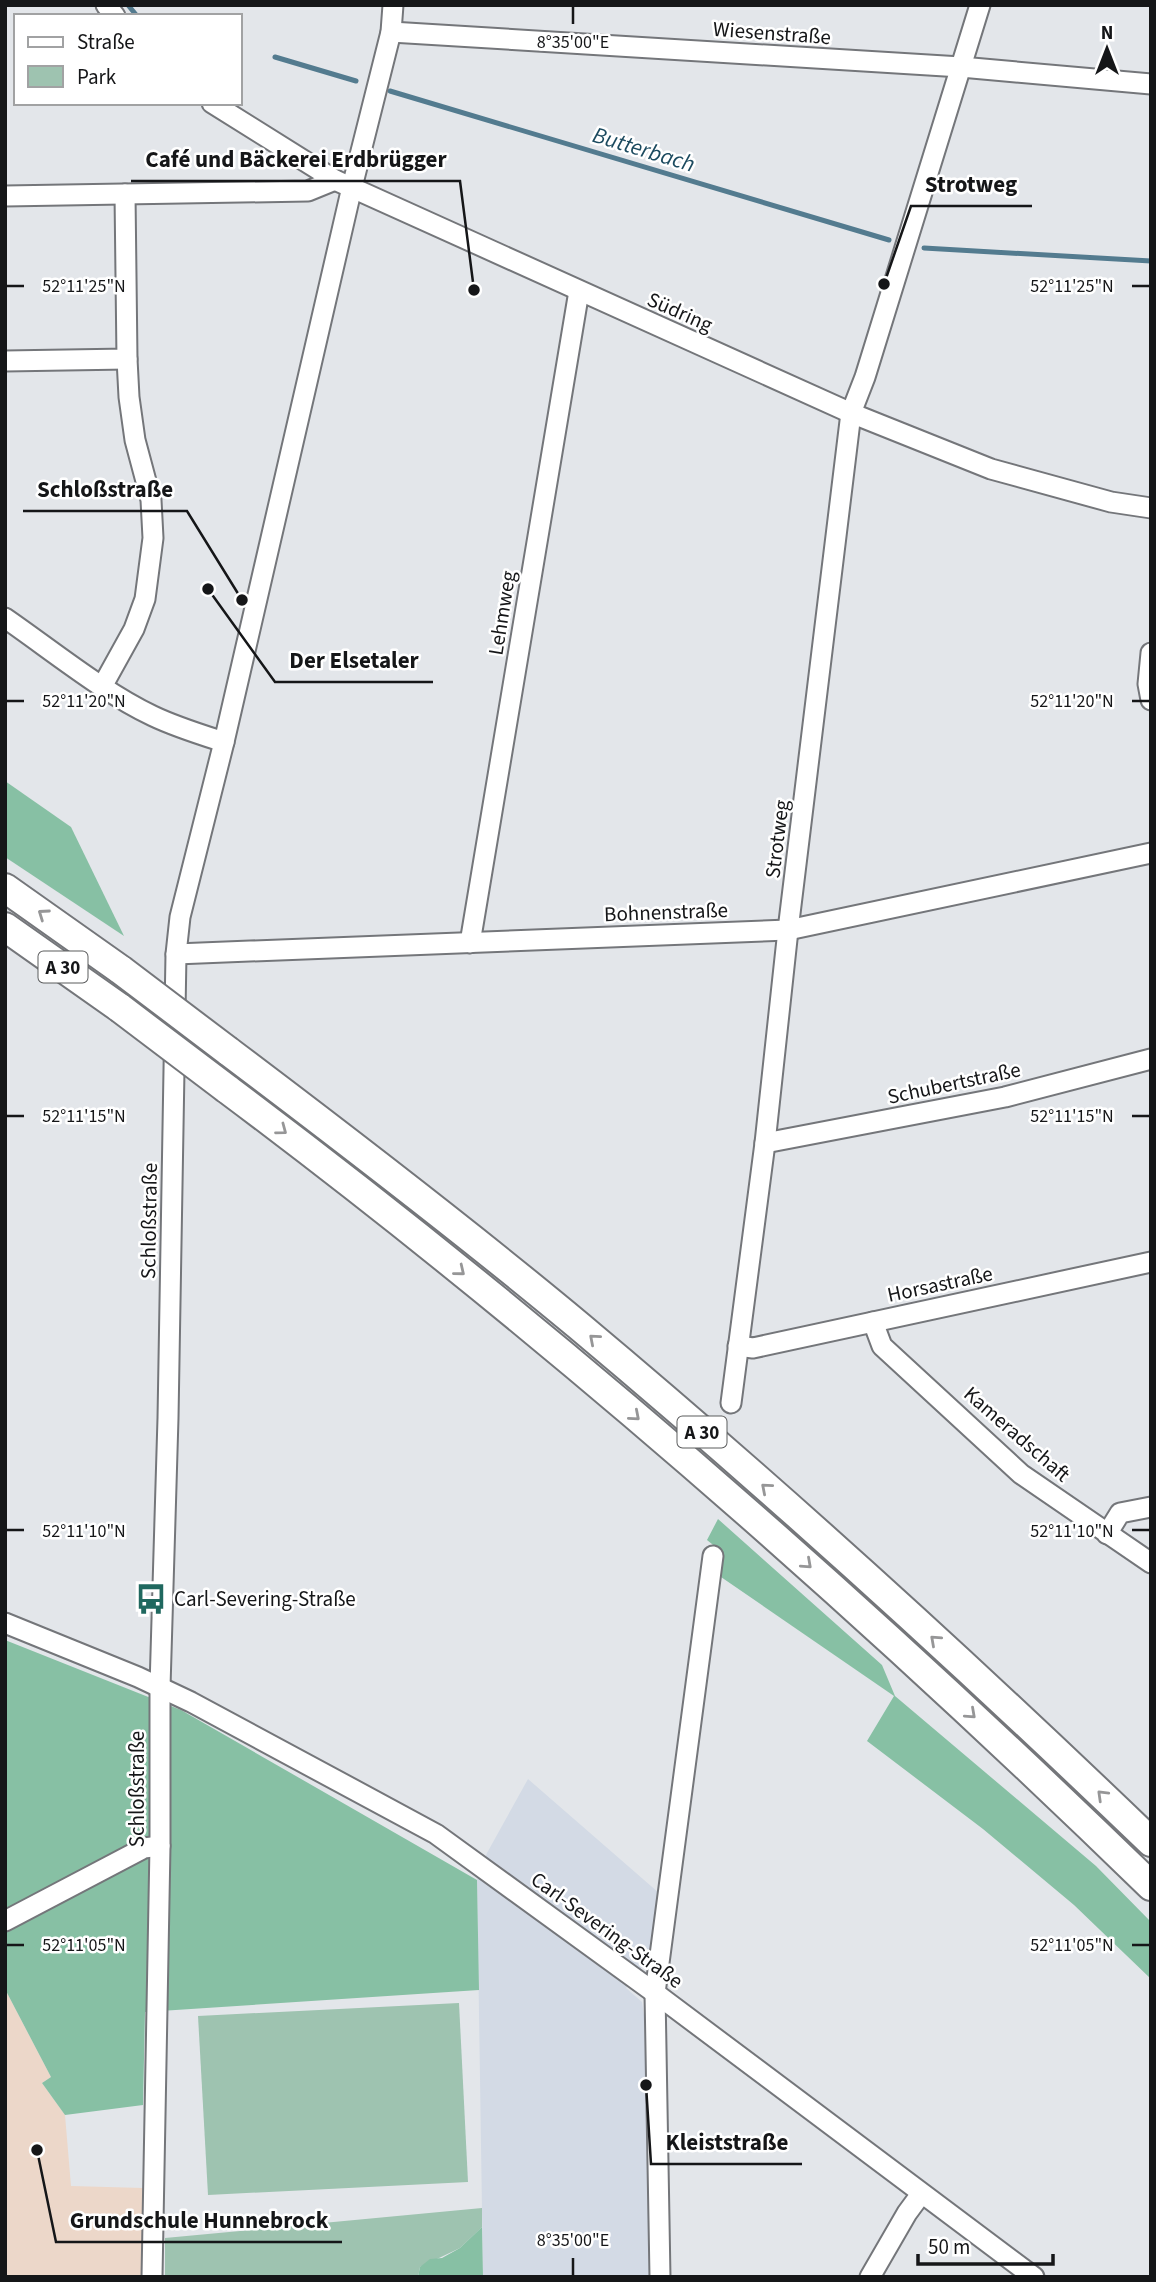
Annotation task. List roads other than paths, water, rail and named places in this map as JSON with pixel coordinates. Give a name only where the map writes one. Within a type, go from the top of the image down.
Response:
[{"type":"highway","name":"A 30","points":[[5,888],[121,970],[351,1144],[578,1325],[822,1536],[1033,1729],[1151,1842]]},
{"type":"highway","name":"A 30","points":[[5,927],[120,1009],[331,1167],[565,1356],[792,1551],[1013,1752],[1151,1886]]},
{"type":"street","name":"Schloßstraße","points":[[152,2277],[160,1846],[160,1687],[168,1418],[176,954],[180,917],[224,742],[343,183],[391,32],[393,5]]},
{"type":"street","name":"Strotweg","points":[[731,1403],[765,1143],[851,413],[869,365],[980,5]]},
{"type":"street","name":"Wiesenstraße","points":[[391,32],[961,67],[1151,84]]},
{"type":"street","name":"Südring","points":[[215,105],[343,183],[851,413],[991,468],[1111,502],[1151,508]]},
{"type":"street","points":[[5,195],[308,191],[343,183]]},
{"type":"street","points":[[103,685],[142,609],[151,567],[153,538],[151,500],[135,440],[127,359],[125,194]]},
{"type":"street","name":"Lehmweg","points":[[470,943],[579,291]]},
{"type":"street","points":[[5,361],[127,359]]},
{"type":"street","points":[[5,618],[150,715],[224,742]]},
{"type":"street","points":[[1151,653],[1148,684],[1151,700]]},
{"type":"street","name":"Bohnenstraße","points":[[176,954],[788,930],[1151,853]]},
{"type":"street","name":"Schubertstraße","points":[[765,1143],[1005,1097],[1151,1059]]},
{"type":"street","name":"Horsastraße","points":[[738,1346],[753,1348],[1151,1262]]},
{"type":"street","name":"Kameradschaft","points":[[873,1322],[882,1346],[1021,1474],[1151,1563]]},
{"type":"street","points":[[1107,1534],[1120,1513],[1151,1507]]},
{"type":"street","points":[[660,2277],[655,1993],[713,1556]]},
{"type":"street","name":"Carl-Severing-Straße","points":[[5,1622],[160,1687],[436,1834],[655,1993],[1034,2277]]},
{"type":"street","points":[[5,1921],[145,1848],[160,1846]]},
{"type":"street","points":[[870,2277],[921,2194]]},
{"type":"waterway","name":"Butterbach","points":[[128,5],[135,14]]},
{"type":"waterway","name":"Butterbach","points":[[275,57],[356,81]]},
{"type":"waterway","name":"Butterbach","points":[[390,91],[889,240]]},
{"type":"waterway","name":"Butterbach","points":[[924,248],[1151,261]]},
{"type":"place","name":"Strotweg","points":[[884,284]]},
{"type":"place","name":"Café und Bäckerei Erdbrügger","points":[[474,290]]},
{"type":"place","name":"Der Elsetaler","points":[[208,589]]},
{"type":"place","name":"Schloßstraße","points":[[242,600]]},
{"type":"place","name":"Carl-Severing-Straße","points":[[151,1599]]},
{"type":"place","name":"Kleiststraße","points":[[646,2085]]},
{"type":"place","name":"Grundschule Hunnebrock","points":[[37,2150]]}]
